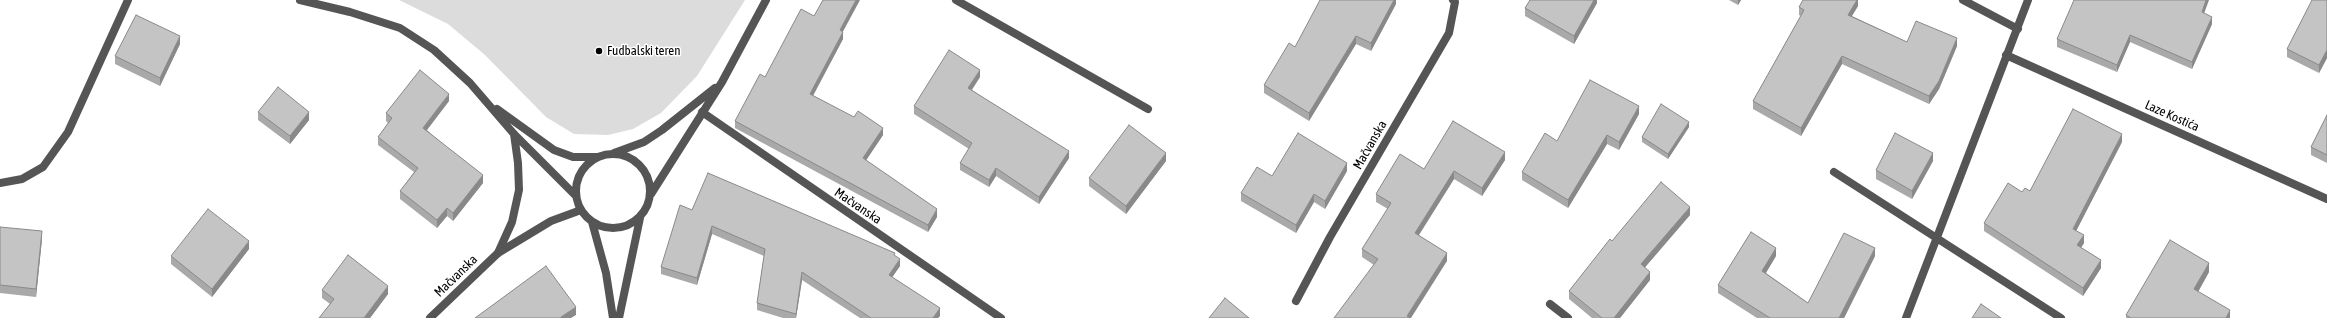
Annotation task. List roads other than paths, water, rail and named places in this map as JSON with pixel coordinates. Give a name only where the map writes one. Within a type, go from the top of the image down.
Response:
[{"type":"street","points":[[0,183],[22,179],[43,167],[68,132],[128,0]]},
{"type":"street","points":[[300,0],[350,12],[400,28],[434,50],[490,104],[514,134],[576,196],[581,210],[592,222],[606,228],[622,228],[640,218]]},
{"type":"street","points":[[619,318],[640,218],[646,209],[651,194],[722,82],[766,0]]},
{"type":"street","points":[[956,0],[1148,110]]},
{"type":"street","name":"Mačvanska","points":[[1296,301],[1330,237],[1449,33],[1455,2],[1453,0]]},
{"type":"street","points":[[1963,0],[2018,29]]},
{"type":"street","points":[[1906,318],[2028,0]]},
{"type":"street","name":"Laze Kostića","points":[[2006,55],[2327,200]]},
{"type":"street","points":[[490,104],[554,150],[573,157],[598,157],[613,154],[644,142],[662,130],[722,82]]},
{"type":"street","name":"Mačvanska","points":[[702,112],[1001,318]]},
{"type":"street","points":[[498,253],[512,222],[518,190],[518,163],[514,134]]},
{"type":"street","points":[[613,154],[628,156],[641,165],[649,179],[651,194]]},
{"type":"street","points":[[576,196],[578,180],[585,166],[598,157]]},
{"type":"street","points":[[1834,172],[2062,318]]},
{"type":"street","points":[[498,253],[551,221],[581,210]]},
{"type":"street","points":[[592,222],[606,273],[613,318]]},
{"type":"street","name":"Mačvanska","points":[[430,318],[498,253]]},
{"type":"street","points":[[1550,304],[1568,318]]},
{"type":"place","name":"Fudbalski teren","points":[[599,51]]}]
